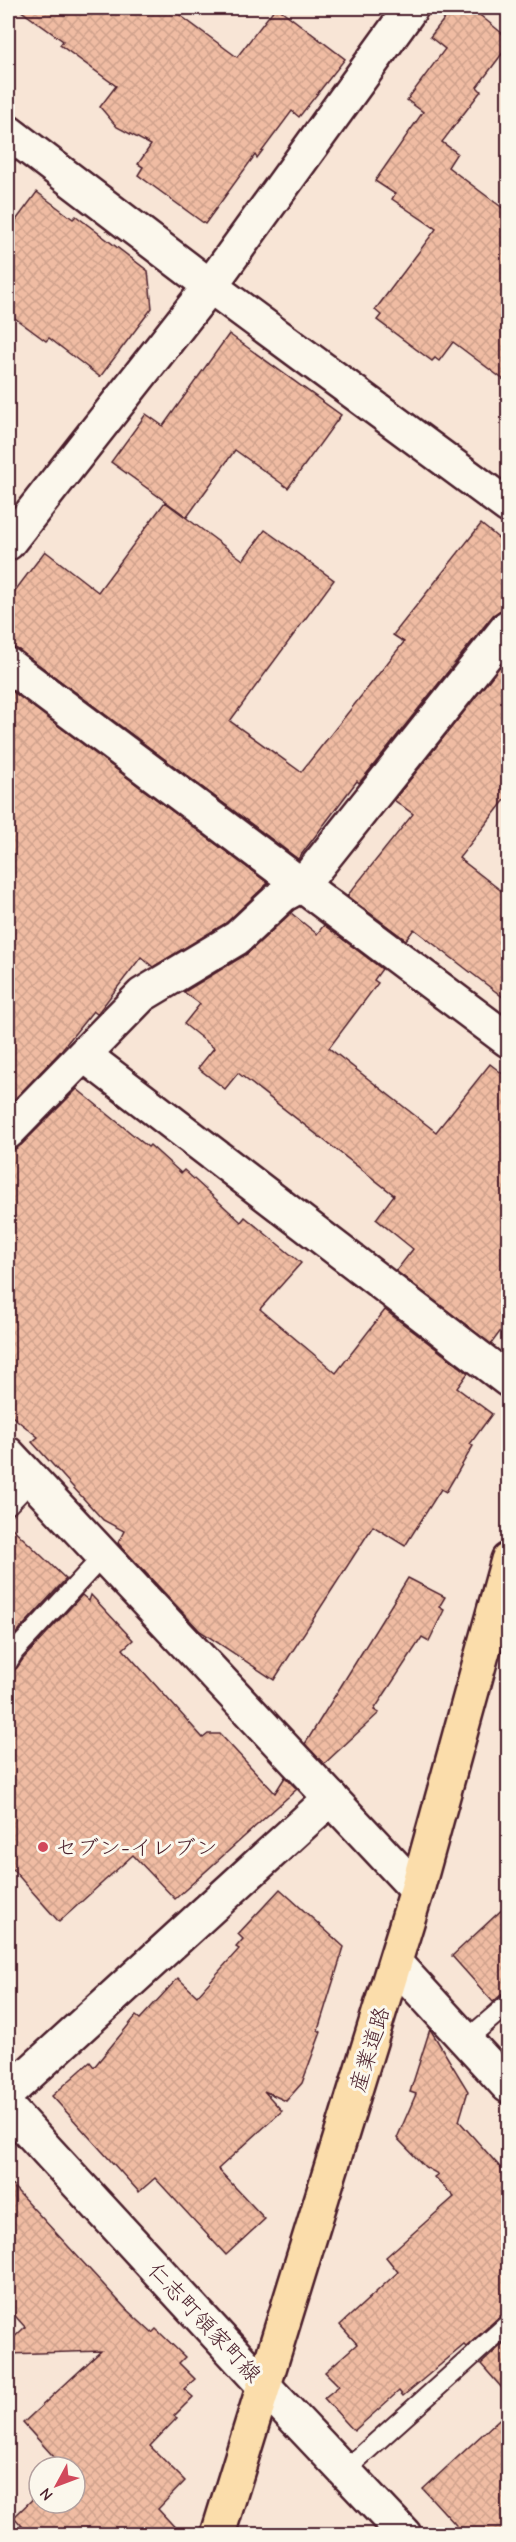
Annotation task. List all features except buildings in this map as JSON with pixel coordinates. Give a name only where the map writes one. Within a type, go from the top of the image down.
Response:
[{"type":"main road","name":"産業道路","points":[[218,2535],[417,1890],[508,1560]]},
{"type":"street","points":[[8,543],[210,286],[411,8]]},
{"type":"street","points":[[8,132],[210,286],[508,506]]},
{"type":"street","points":[[8,1132],[142,995],[237,938],[283,895],[303,884],[508,627]]},
{"type":"street","points":[[8,665],[303,884],[508,1040]]},
{"type":"street","points":[[84,1055],[508,1380]]},
{"type":"street","points":[[8,1454],[417,1890]]},
{"type":"street","points":[[8,2093],[331,1798]]},
{"type":"street","points":[[395,1963],[508,2086]]},
{"type":"street","name":"仁志町領家町線","points":[[8,2108],[404,2535]]},
{"type":"lane","points":[[8,1505],[32,1480]]},
{"type":"lane","points":[[8,1662],[14,1652],[103,1556]]},
{"type":"lane","points":[[466,2040],[508,2004]]},
{"type":"lane","points":[[344,2471],[508,2324]]},
{"type":"place","name":"セブン-イレブン","points":[[43,1847]]}]
